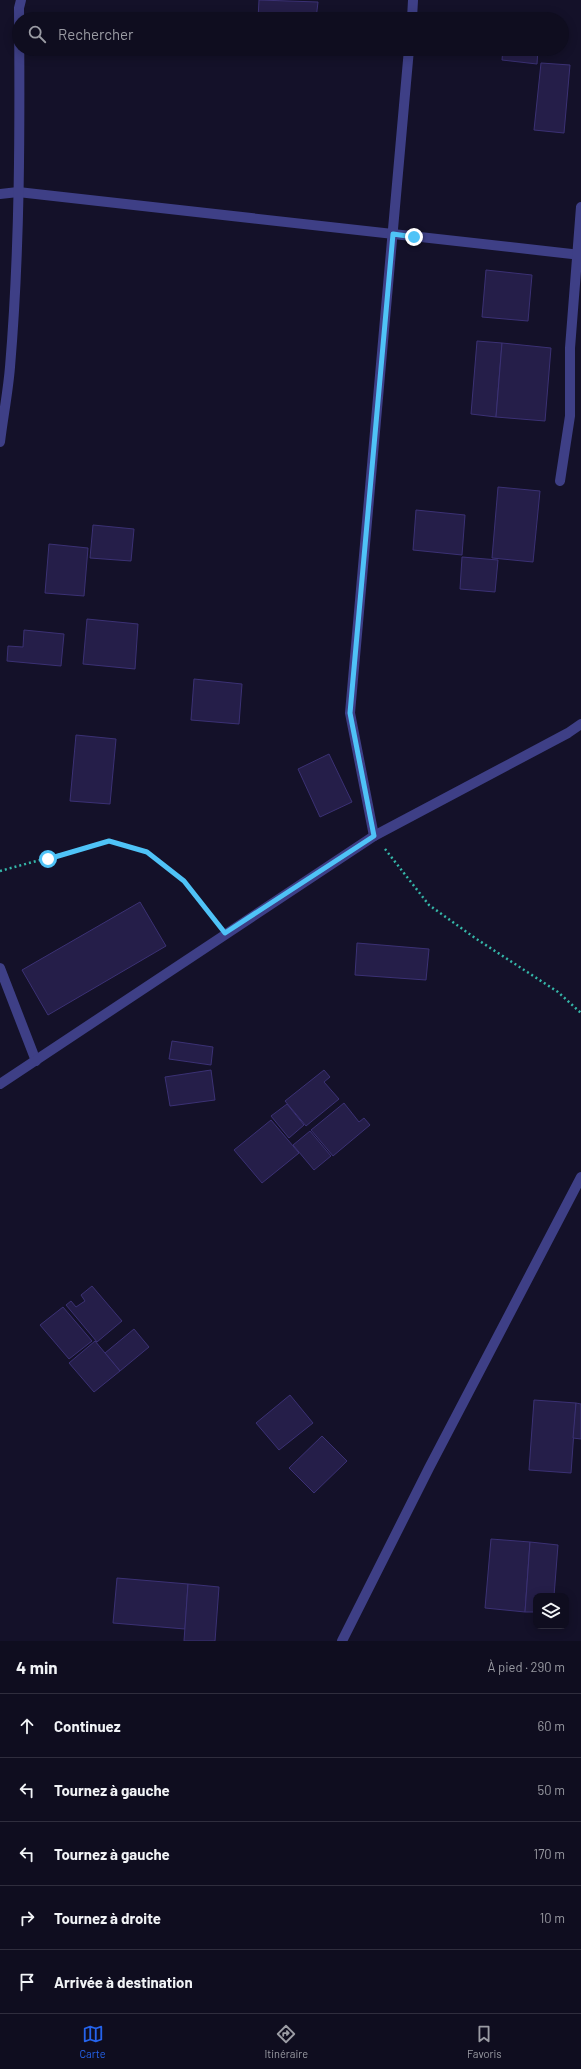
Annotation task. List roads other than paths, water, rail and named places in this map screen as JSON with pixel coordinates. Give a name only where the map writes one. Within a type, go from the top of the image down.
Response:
[{"type":"street","points":[[19,12],[21,0]]},
{"type":"street","points":[[412,12],[413,0]]},
{"type":"street","points":[[0,442],[10,369],[17,250],[19,56]]},
{"type":"street","points":[[374,836],[350,713],[408,56]]},
{"type":"street","points":[[0,194],[18,192],[578,255]]},
{"type":"street","points":[[560,481],[570,416],[570,348],[581,207]]},
{"type":"street","points":[[0,1084],[225,933],[374,836],[568,733],[581,724]]},
{"type":"street","points":[[0,968],[36,1061]]},
{"type":"street","points":[[342,1641],[429,1468],[581,1177]]}]
